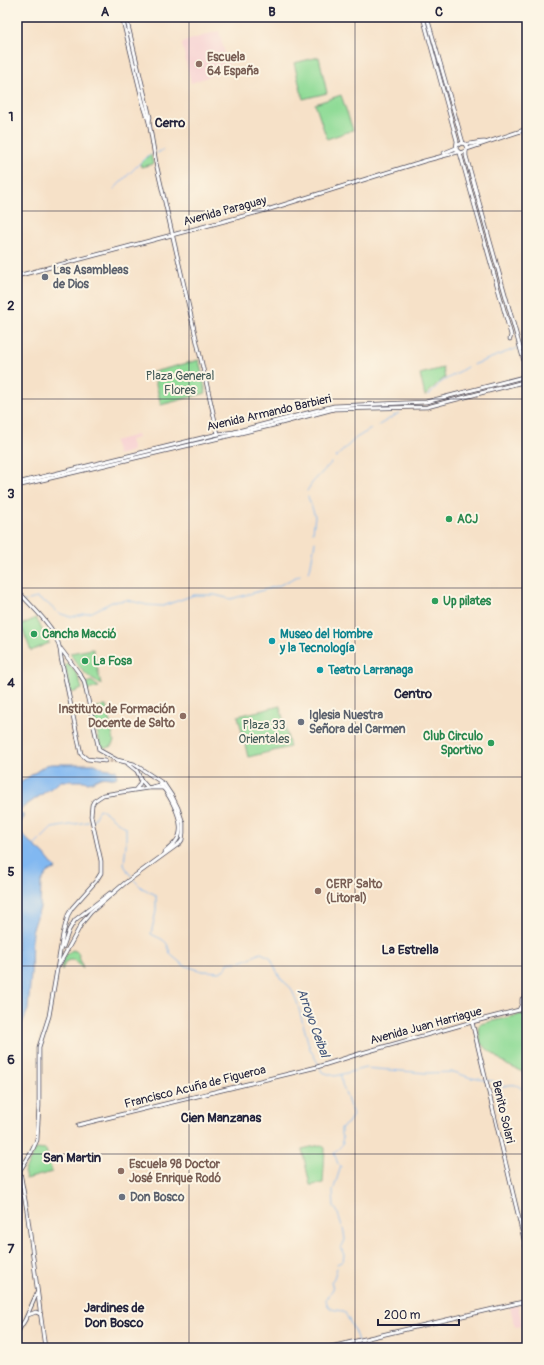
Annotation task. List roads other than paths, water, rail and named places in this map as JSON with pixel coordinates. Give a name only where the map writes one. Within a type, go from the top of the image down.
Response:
[{"type":"street","points":[[122,17],[146,117],[149,122]]},
{"type":"street","points":[[126,17],[148,110],[156,164],[218,434]]},
{"type":"street","points":[[423,17],[457,141],[457,146],[498,284],[511,334],[510,339]]},
{"type":"street","points":[[427,17],[466,150],[466,156],[515,325],[527,372]]},
{"type":"street","points":[[485,142],[527,129]]},
{"type":"street","name":"Avenida Paraguay","points":[[436,157],[457,146],[485,142]]},
{"type":"street","name":"Avenida Paraguay","points":[[17,276],[270,209],[436,157],[459,153],[485,142]]},
{"type":"street","name":"Avenida Armando Barbieri","points":[[17,483],[218,434],[242,430],[334,406],[426,402],[527,376]]},
{"type":"street","name":"Avenida Armando Barbieri","points":[[17,486],[270,426],[334,409],[427,407],[527,381]]},
{"type":"street","points":[[17,590],[54,633],[61,649],[84,681],[100,750],[117,760],[134,764],[163,786],[178,808],[183,823],[183,833],[180,842],[125,883],[86,917],[58,969]]},
{"type":"street","points":[[61,649],[63,666],[82,754],[87,760],[105,761]]},
{"type":"street","points":[[63,666],[66,662],[71,663]]},
{"type":"street","points":[[128,764],[137,771],[141,780],[148,788]]},
{"type":"street","points":[[136,789],[141,780]]},
{"type":"street","points":[[45,1348],[27,1211],[18,1174],[35,1147],[38,1136],[39,1047],[49,1016],[63,934],[69,911],[96,881],[101,873],[101,861],[91,816],[92,805],[98,798],[110,793],[163,786]]},
{"type":"street","points":[[60,955],[74,920],[113,890],[120,887]]},
{"type":"street","points":[[519,1010],[522,1004],[522,999],[527,996]]},
{"type":"street","points":[[522,1004],[526,1009]]},
{"type":"street","name":"Avenida Juan Harriague","points":[[317,1067],[472,1022],[526,1009]]},
{"type":"street","name":"Benito Solari","points":[[472,1022],[527,1252]]},
{"type":"street","name":"Francisco Acuña de Figueroa","points":[[78,1125],[317,1067]]},
{"type":"street","points":[[17,1333],[28,1315],[37,1293]]},
{"type":"street","points":[[326,1348],[527,1301]]},
{"type":"street","points":[[28,1315],[36,1312],[40,1314]]},
{"type":"water","points":[[95,764],[103,768],[116,770],[117,777],[100,778],[87,783],[85,781],[61,781],[18,811],[23,814],[23,818],[20,823],[22,833],[30,843],[44,854],[56,869],[49,871],[41,882],[40,908],[32,932],[28,1010],[17,1035],[17,785],[46,765]]},
{"type":"waterway","points":[[157,153],[163,150]]},
{"type":"waterway","points":[[114,189],[147,156],[152,154]]},
{"type":"waterway","points":[[523,345],[527,342]]},
{"type":"waterway","points":[[473,365],[517,348]]},
{"type":"waterway","points":[[429,395],[440,383],[467,367]]},
{"type":"waterway","points":[[379,425],[399,413]]},
{"type":"waterway","points":[[336,457],[356,438],[371,429]]},
{"type":"waterway","points":[[307,491],[312,483],[331,463]]},
{"type":"waterway","points":[[308,497],[315,516],[313,532]]},
{"type":"waterway","points":[[308,572],[310,570],[315,542]]},
{"type":"waterway","points":[[29,600],[37,598],[47,603],[58,613],[71,617],[92,612],[112,602],[127,600],[147,605],[163,606],[194,595],[215,595],[231,599],[278,586],[300,575]]},
{"type":"waterway","points":[[17,603],[26,601]]},
{"type":"waterway","name":"Arroyo Ceibal","points":[[33,847],[52,828],[93,821],[99,809],[126,827],[124,865],[131,876]]},
{"type":"waterway","name":"Arroyo Ceibal","points":[[133,879],[142,888],[156,895],[156,911],[151,934],[162,939],[168,946],[170,954],[183,965],[202,971],[220,972],[226,968],[228,963],[243,961],[261,953],[270,957],[280,978],[291,988],[297,1002],[310,1049],[319,1065]]},
{"type":"waterway","name":"Arroyo Ceibal","points":[[320,1068],[322,1072],[335,1076],[365,1068],[426,1073],[454,1072],[471,1078],[493,1081],[502,1087],[508,1085],[517,1086],[522,1089],[527,1087]]},
{"type":"waterway","points":[[337,1264],[343,1261],[344,1255],[341,1248],[345,1240],[344,1232],[337,1211],[334,1207],[333,1191],[341,1166],[338,1164],[334,1153],[343,1144],[341,1128],[348,1123],[353,1115],[342,1084],[341,1075]]},
{"type":"waterway","points":[[337,1268],[331,1282],[333,1289],[326,1299],[327,1303],[332,1309],[344,1311],[355,1333],[359,1348]]},
{"type":"tunnel","points":[[105,761],[119,762]]},
{"type":"place","name":"Escuela 64 España","points":[[199,64]]},
{"type":"place","name":"Las Asambleas de Dios","points":[[45,277]]},
{"type":"place","name":"ACJ","points":[[449,519]]},
{"type":"place","name":"Up pilates","points":[[435,601]]},
{"type":"place","name":"Cancha Macció","points":[[34,634]]},
{"type":"place","name":"Museo del Hombre y la Tecnología","points":[[272,641]]},
{"type":"place","name":"La Fosa","points":[[85,661]]},
{"type":"place","name":"Teatro Larranaga","points":[[320,670]]},
{"type":"place","name":"Instituto de Formación Docente de Salto","points":[[183,716]]},
{"type":"place","name":"Iglesia Nuestra Señora del Carmen","points":[[301,722]]},
{"type":"place","name":"Club Circulo Sportivo","points":[[491,743]]},
{"type":"place","name":"CERP Salto (Litoral)","points":[[318,891]]},
{"type":"place","name":"Escuela 98 Doctor José Enrique Rodó","points":[[121,1171]]},
{"type":"place","name":"Don Bosco","points":[[122,1197]]},
{"type":"district","name":"Cerro","points":[[170,123]]},
{"type":"district","name":"Centro","points":[[413,694]]},
{"type":"district","name":"La Estrella","points":[[410,950]]},
{"type":"district","name":"Cien Manzanas","points":[[221,1118]]},
{"type":"district","name":"San Martin","points":[[72,1158]]},
{"type":"district","name":"Jardines de Don Bosco","points":[[114,1316]]},
{"type":"park label","name":"Plaza General Flores","points":[[180,383]]},
{"type":"park label","name":"Plaza 33 Orientales","points":[[264,732]]}]
